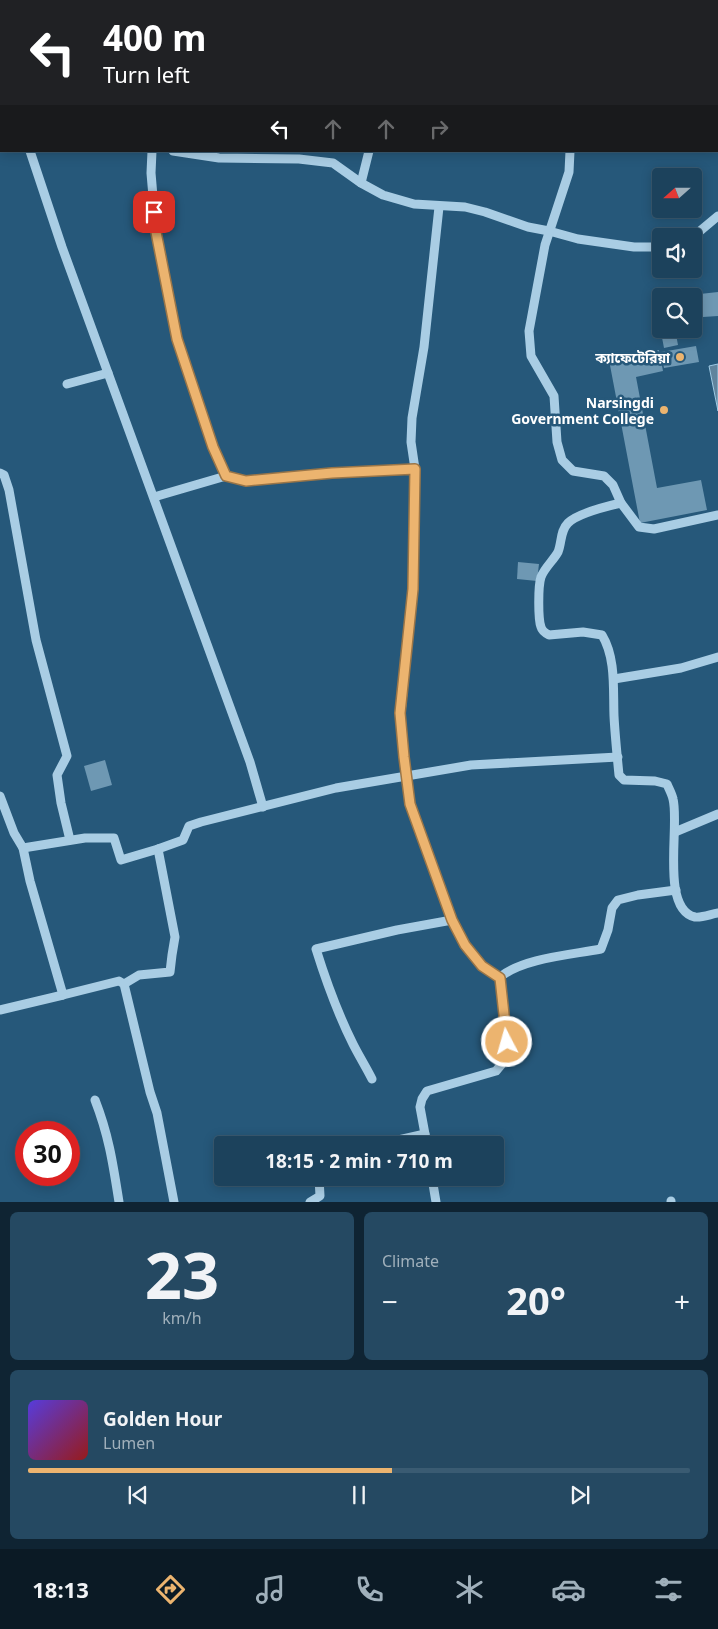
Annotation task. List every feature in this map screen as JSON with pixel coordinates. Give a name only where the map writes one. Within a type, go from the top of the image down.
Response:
[{"type":"street","points":[[30,152],[62,247],[250,762],[263,807]]},
{"type":"street","points":[[152,152],[151,173],[156,232],[177,339],[213,447],[226,476]]},
{"type":"street","points":[[180,152],[220,158],[299,159],[333,163],[361,183],[383,195],[414,204],[438,207],[465,207],[528,228],[549,231],[578,239],[634,247],[652,247]]},
{"type":"street","points":[[361,183],[368,152]]},
{"type":"street","points":[[570,152],[569,172],[549,231],[530,330],[531,356],[554,396],[557,442],[562,460],[573,471],[604,476],[613,486],[621,503],[639,527],[654,529],[718,515]]},
{"type":"street","points":[[438,207],[424,347],[412,418],[411,442],[415,469],[413,589],[400,713],[410,804],[452,920],[465,945],[482,966],[500,978]]},
{"type":"street","points":[[702,229],[718,216]]},
{"type":"street","points":[[67,384],[108,373]]},
{"type":"street","points":[[154,498],[226,476],[246,481],[332,473],[415,469]]},
{"type":"street","points":[[0,472],[4,475],[9,490],[36,640],[67,756],[56,775],[60,803],[70,840]]},
{"type":"street","points":[[621,503],[602,508],[568,522],[563,529],[557,553],[541,577],[539,587],[540,626],[548,635],[583,632],[602,635],[607,643],[614,679],[614,717],[619,775],[624,780],[655,781],[667,784],[674,799],[673,870],[677,899],[687,914],[697,917],[718,913]]},
{"type":"street","points":[[614,679],[681,668],[718,657]]},
{"type":"street","points":[[23,848],[84,838],[114,838],[121,860],[183,840],[189,826],[336,788],[471,765],[618,757]]},
{"type":"street","points":[[0,796],[14,833],[23,848],[30,881],[63,995]]},
{"type":"street","points":[[675,832],[718,814]]},
{"type":"street","points":[[124,984],[139,975],[170,972],[176,937],[158,849]]},
{"type":"street","points":[[500,978],[523,964],[600,949],[608,930],[612,908],[618,900],[638,895],[676,890]]},
{"type":"street","points":[[372,1079],[352,1043],[325,978],[316,949],[397,930],[452,920]]},
{"type":"street","points":[[415,1136],[424,1134],[420,1107],[427,1091],[496,1071],[501,1064],[507,1042],[500,978]]},
{"type":"street","points":[[0,1010],[119,980],[124,984],[150,1092],[157,1113],[174,1202]]},
{"type":"street","points":[[95,1100],[111,1147],[119,1202]]},
{"type":"street","points":[[310,1202],[320,1199],[319,1186]]},
{"type":"street","points":[[433,1186],[436,1202]]},
{"type":"water","points":[[718,364],[718,411],[709,366]]},
{"type":"building","points":[[718,292],[718,316],[703,317],[702,294]]},
{"type":"building","points":[[662,338],[677,338],[678,345],[664,348]]},
{"type":"building","name":"ক্যাফেটেরিয়া","points":[[696,346],[699,362],[664,368],[661,352]]},
{"type":"building","points":[[659,350],[663,371],[636,377],[657,488],[701,480],[707,510],[640,523],[609,360]]},
{"type":"building","points":[[518,562],[539,564],[537,581],[517,579]]},
{"type":"building","points":[[105,760],[112,785],[91,791],[84,766]]},
{"type":"place","name":"ক্যাফেটেরিয়া","points":[[680,357]]},
{"type":"place","name":"Narsingdi Government College","points":[[664,410]]},
{"type":"route","points":[[154,212],[156,232],[177,339],[213,447],[226,476],[246,481],[332,473],[415,469],[413,589],[400,713],[410,804],[452,920],[465,945],[482,966],[500,978],[507,1042]]}]
